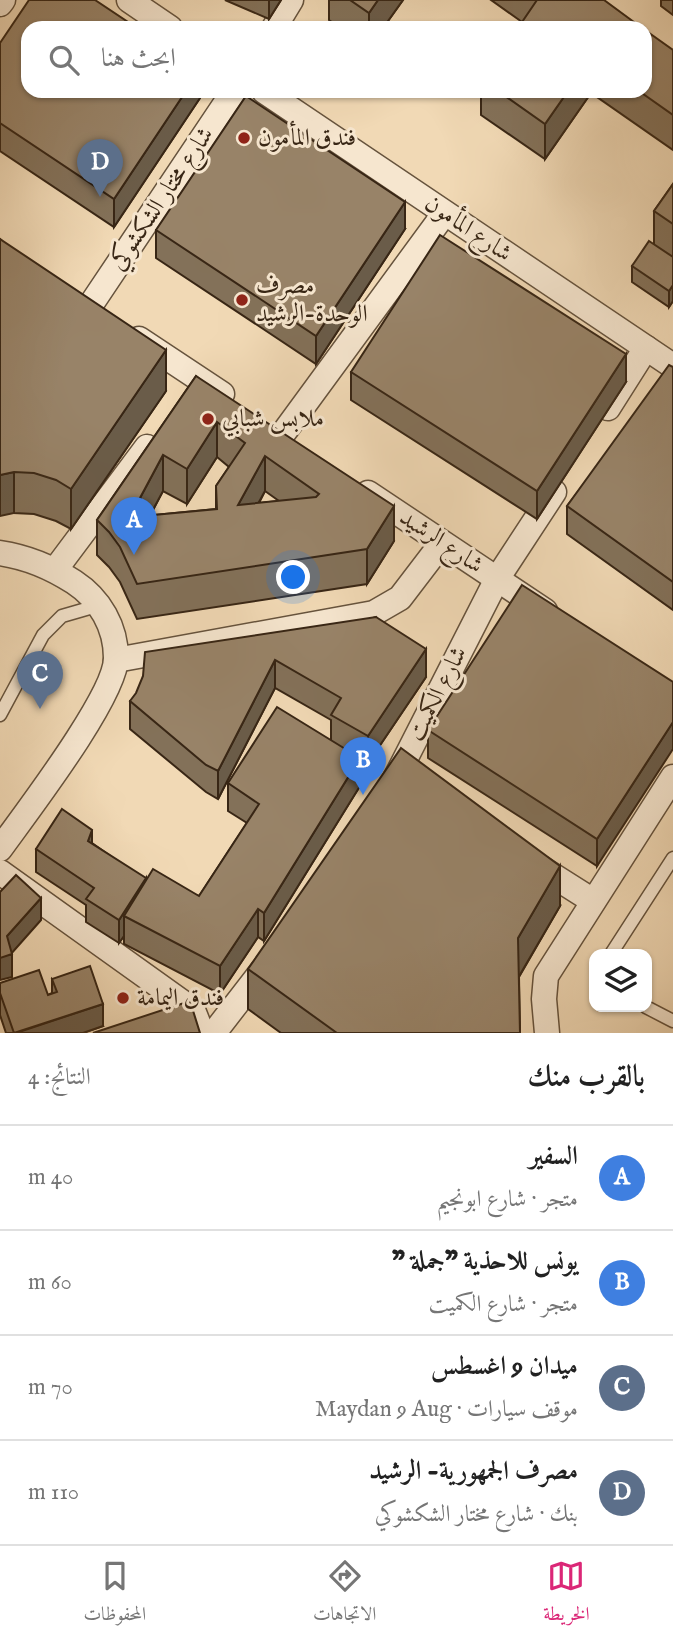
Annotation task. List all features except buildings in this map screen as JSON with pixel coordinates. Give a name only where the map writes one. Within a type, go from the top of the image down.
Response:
[{"type":"street","points":[[129,0],[160,21]]},
{"type":"street","points":[[278,21],[291,0]]},
{"type":"street","name":"شارع مختار الشكشوكي","points":[[90,306],[229,98]]},
{"type":"street","name":"شارع المأمون","points":[[274,98],[673,366]]},
{"type":"street","points":[[282,435],[444,214]]},
{"type":"street","points":[[68,291],[239,406]]},
{"type":"street","points":[[594,429],[646,348]]},
{"type":"street","points":[[181,398],[195,377]]},
{"type":"street","points":[[260,420],[305,450]]},
{"type":"street","points":[[55,570],[159,429]]},
{"type":"street","name":"شارع الكميت","points":[[383,799],[497,579],[564,475]]},
{"type":"street","name":"شارع الرشيد","points":[[351,481],[563,624]]},
{"type":"street","points":[[116,660],[374,613],[400,598],[442,543]]},
{"type":"street","points":[[0,553],[55,570],[83,588],[100,605],[111,628],[116,660],[108,687],[96,708],[47,784],[0,849]]},
{"type":"street","points":[[396,776],[420,790]]},
{"type":"street","points":[[547,1033],[544,999],[546,976],[673,777]]},
{"type":"street","points":[[512,850],[593,901]]},
{"type":"street","points":[[0,872],[206,1024]]},
{"type":"street","points":[[206,1024],[283,943]]},
{"type":"street","points":[[169,1018],[206,1024]]},
{"type":"lane","points":[[0,715],[43,635],[62,616],[100,605]]},
{"type":"lane","points":[[614,949],[673,858]]},
{"type":"lane","points":[[652,1010],[673,1021]]},
{"type":"place","name":"فندق المأمون","points":[[244,138]]},
{"type":"place","name":"مصرف الجمهورية- الرشيد","points":[[100,197]]},
{"type":"place","name":"مصرف الوحدة-الرشيد","points":[[242,300]]},
{"type":"place","name":"ملابس شبابي","points":[[208,419]]},
{"type":"place","name":"السفير","points":[[134,555]]},
{"type":"place","name":"ميدان 9 اغسطس","points":[[40,709]]},
{"type":"place","name":"يونس للاحذية \"جملة \"","points":[[363,795]]},
{"type":"place","name":"فندق اليمامة","points":[[123,998]]}]
